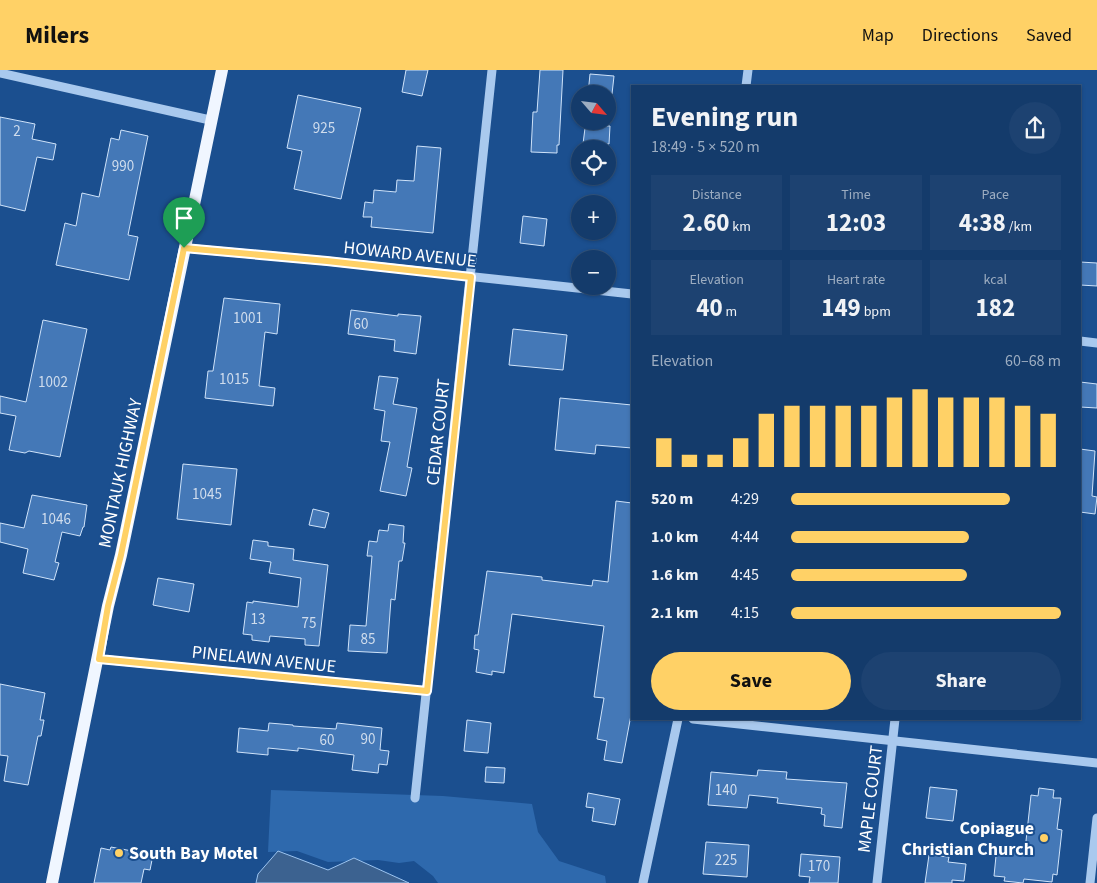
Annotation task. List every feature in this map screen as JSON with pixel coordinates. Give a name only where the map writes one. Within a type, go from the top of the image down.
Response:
[{"type":"main road","name":"MONTAUK HIGHWAY","points":[[52,883],[99,659],[108,606],[121,555],[210,120],[222,70]]},
{"type":"street","name":"CEDAR COURT","points":[[415,798],[492,70]]},
{"type":"street","points":[[746,85],[748,70]]},
{"type":"street","points":[[0,73],[210,120]]},
{"type":"street","name":"HOWARD AVENUE","points":[[184,248],[327,261],[631,294]]},
{"type":"street","points":[[1081,341],[1097,343]]},
{"type":"street","name":"PINELAWN AVENUE","points":[[99,659],[427,691]]},
{"type":"street","points":[[643,883],[678,720]]},
{"type":"street","points":[[703,720],[1097,763]]},
{"type":"street","name":"MAPLE COURT","points":[[876,883],[895,720]]},
{"type":"street","points":[[1090,883],[1097,818]]},
{"type":"shaded area","points":[[271,790],[443,796],[532,804],[538,832],[559,861],[605,876],[606,883],[438,883],[433,876],[414,861],[399,863],[378,860],[328,862],[297,851],[268,852]]},
{"type":"shaded area","points":[[278,851],[328,870],[354,858],[409,883],[256,883],[258,874]]},
{"type":"building","points":[[406,70],[428,70],[422,96],[402,92]]},
{"type":"building","points":[[540,70],[563,70],[557,153],[531,152],[533,112],[537,112]]},
{"type":"building","points":[[590,74],[614,76],[613,85],[589,85]]},
{"type":"building","points":[[298,95],[361,108],[341,199],[294,189],[302,151],[287,148]]},
{"type":"building","points":[[0,117],[35,124],[32,139],[56,144],[53,160],[37,157],[25,211],[0,205]]},
{"type":"building","points":[[121,130],[148,136],[128,235],[138,237],[129,280],[56,265],[65,223],[76,226],[82,193],[99,197],[111,138],[119,140]]},
{"type":"building","points":[[585,130],[610,130],[609,140],[584,140]]},
{"type":"building","points":[[417,146],[441,148],[433,233],[371,227],[372,217],[363,217],[365,202],[373,203],[374,190],[396,192],[397,180],[414,181]]},
{"type":"building","points":[[523,216],[547,219],[544,246],[520,243]]},
{"type":"building","points":[[1081,262],[1097,263],[1097,286],[1081,285]]},
{"type":"building","points":[[224,298],[280,304],[277,334],[265,332],[259,386],[275,388],[273,406],[205,398],[208,371],[213,371]]},
{"type":"building","points":[[351,310],[398,316],[398,314],[421,316],[416,354],[394,351],[395,340],[348,334]]},
{"type":"building","points":[[43,320],[87,329],[60,457],[29,451],[25,453],[9,450],[16,416],[0,413],[0,396],[26,402]]},
{"type":"building","points":[[513,329],[567,335],[563,370],[509,365]]},
{"type":"building","points":[[379,376],[398,378],[393,404],[417,408],[407,467],[412,468],[406,496],[380,491],[390,442],[381,441],[385,411],[374,409]]},
{"type":"building","points":[[1081,382],[1097,384],[1097,408],[1081,407]]},
{"type":"building","points":[[560,398],[631,405],[631,448],[596,445],[595,454],[555,450]]},
{"type":"building","points":[[1081,449],[1095,451],[1092,496],[1097,497],[1095,514],[1081,512]]},
{"type":"building","points":[[183,464],[237,469],[231,525],[177,519]]},
{"type":"building","points":[[32,495],[87,505],[84,527],[80,536],[62,532],[55,562],[59,563],[54,580],[23,573],[28,549],[0,542],[0,523],[24,528]]},
{"type":"building","points":[[616,501],[631,503],[631,715],[622,763],[604,760],[607,741],[597,739],[604,698],[594,697],[604,626],[512,614],[504,673],[492,671],[492,675],[476,672],[479,650],[474,649],[475,635],[478,635],[487,571],[542,577],[542,580],[592,586],[593,580],[608,582]]},
{"type":"building","points":[[313,509],[329,513],[325,528],[309,525]]},
{"type":"building","points":[[389,524],[404,526],[403,543],[405,543],[402,561],[399,561],[395,600],[391,599],[387,653],[348,651],[350,625],[366,626],[372,556],[367,556],[369,541],[377,542],[379,530],[388,531]]},
{"type":"building","points":[[253,540],[268,542],[268,546],[294,549],[293,560],[328,565],[319,646],[305,645],[305,639],[270,636],[269,642],[252,640],[252,635],[243,634],[247,602],[253,603],[253,601],[298,607],[301,578],[269,573],[271,562],[250,559]]},
{"type":"building","points":[[158,578],[194,584],[189,612],[153,605]]},
{"type":"building","points":[[0,684],[45,693],[40,720],[44,720],[41,736],[38,736],[28,785],[4,781],[8,756],[0,755]]},
{"type":"building","points":[[467,720],[491,723],[488,753],[464,751]]},
{"type":"building","points":[[269,723],[336,729],[337,723],[382,728],[380,750],[389,751],[387,765],[379,764],[378,773],[352,770],[354,755],[298,748],[298,751],[268,748],[268,755],[237,752],[239,728],[268,731]]},
{"type":"building","points":[[486,767],[505,768],[504,783],[485,782]]},
{"type":"building","points":[[758,770],[787,772],[786,779],[847,783],[842,828],[824,826],[825,815],[821,814],[822,808],[777,803],[778,798],[749,795],[747,808],[708,805],[711,772],[757,776]]},
{"type":"building","points":[[930,787],[957,790],[953,821],[926,818]]},
{"type":"building","name":"Copiague Christian Church","points":[[1039,788],[1054,790],[1053,798],[1061,798],[1057,829],[1062,830],[1057,875],[1053,874],[1052,882],[1024,879],[1023,883],[1004,881],[1005,877],[994,876],[997,846],[1025,850],[1031,795],[1038,796]]},
{"type":"building","points":[[588,793],[620,799],[615,825],[592,821],[594,808],[586,807]]},
{"type":"building","points":[[706,842],[749,845],[747,877],[703,874]]},
{"type":"building","name":"South Bay Motel","points":[[111,847],[153,855],[150,870],[144,869],[141,883],[94,883],[101,848],[110,850]]},
{"type":"building","points":[[801,854],[840,857],[838,883],[809,883],[810,877],[799,876]]},
{"type":"building","points":[[929,855],[949,857],[948,862],[966,864],[964,881],[952,880],[952,883],[925,883]]},
{"type":"place","name":"Copiague Christian Church","points":[[1044,838]]},
{"type":"place","name":"South Bay Motel","points":[[119,853]]},
{"type":"route","points":[[184,248],[471,277],[427,691],[99,659],[108,606],[121,555],[126,522],[184,248]]}]
